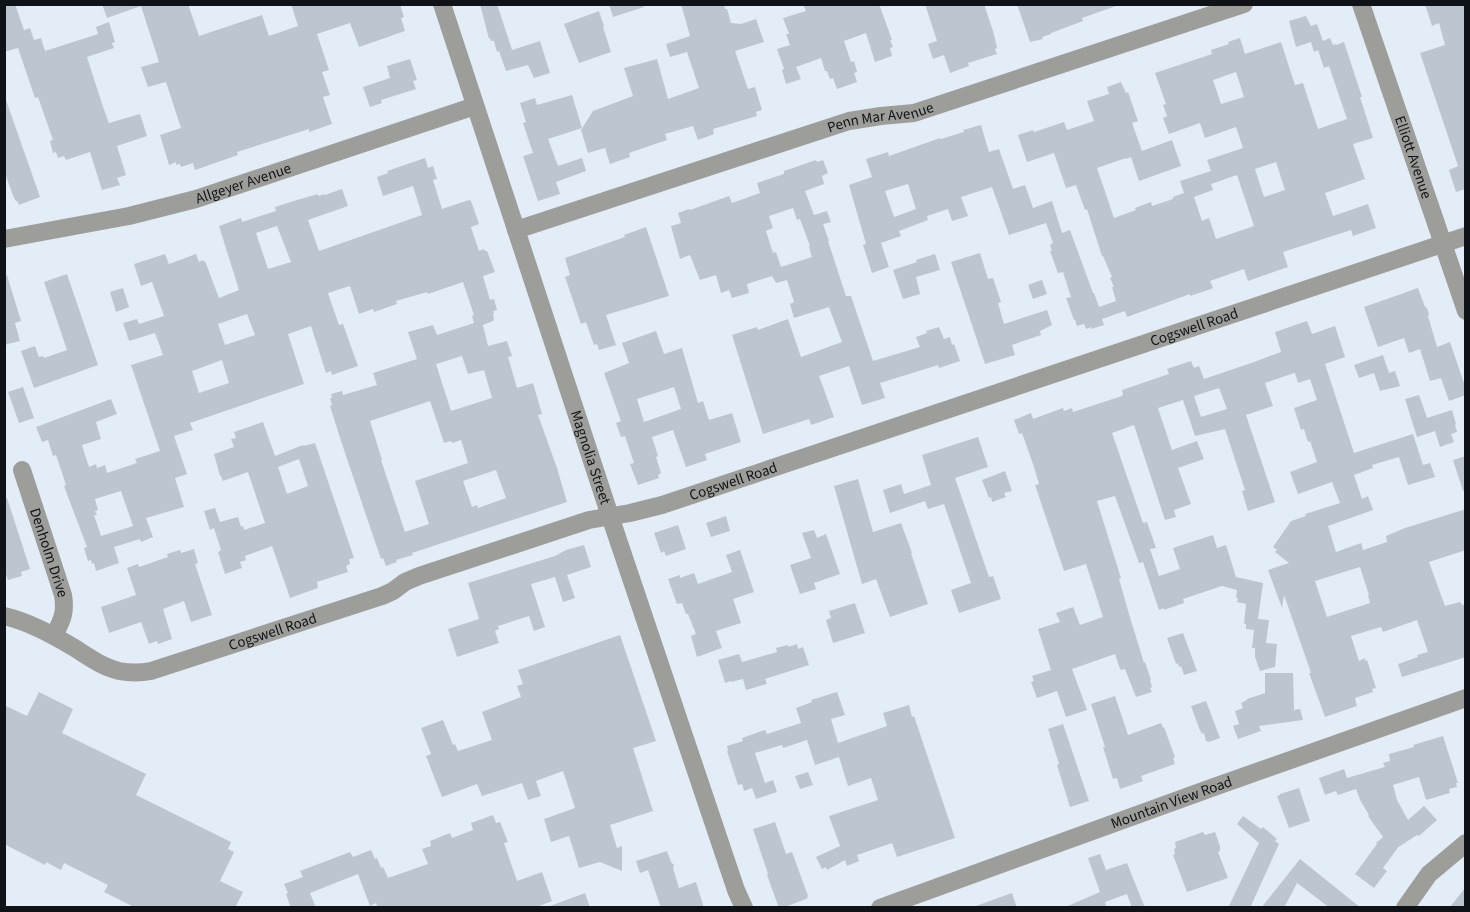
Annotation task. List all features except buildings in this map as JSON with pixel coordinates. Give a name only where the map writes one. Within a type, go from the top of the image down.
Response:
[{"type":"street","name":"Magnolia Street","points":[[442,4],[610,516],[744,908]]},
{"type":"street","name":"Penn Mar Avenue","points":[[516,230],[849,121],[914,113],[1244,4]]},
{"type":"street","name":"Elliott Avenue","points":[[1362,4],[1466,311]]},
{"type":"street","name":"Allgeyer Avenue","points":[[4,239],[129,216],[196,199],[475,106]]},
{"type":"street","name":"Cogswell Road","points":[[4,616],[20,620],[54,636],[98,663],[117,670],[136,673],[151,671],[382,596],[419,576],[589,519],[630,513],[662,505],[1466,236]]},
{"type":"street","name":"Denholm Drive","points":[[22,470],[63,595],[65,607],[63,618],[54,636]]},
{"type":"street","name":"Mountain View Road","points":[[880,908],[1466,698]]},
{"type":"street","points":[[1404,908],[1429,874],[1466,843]]}]
